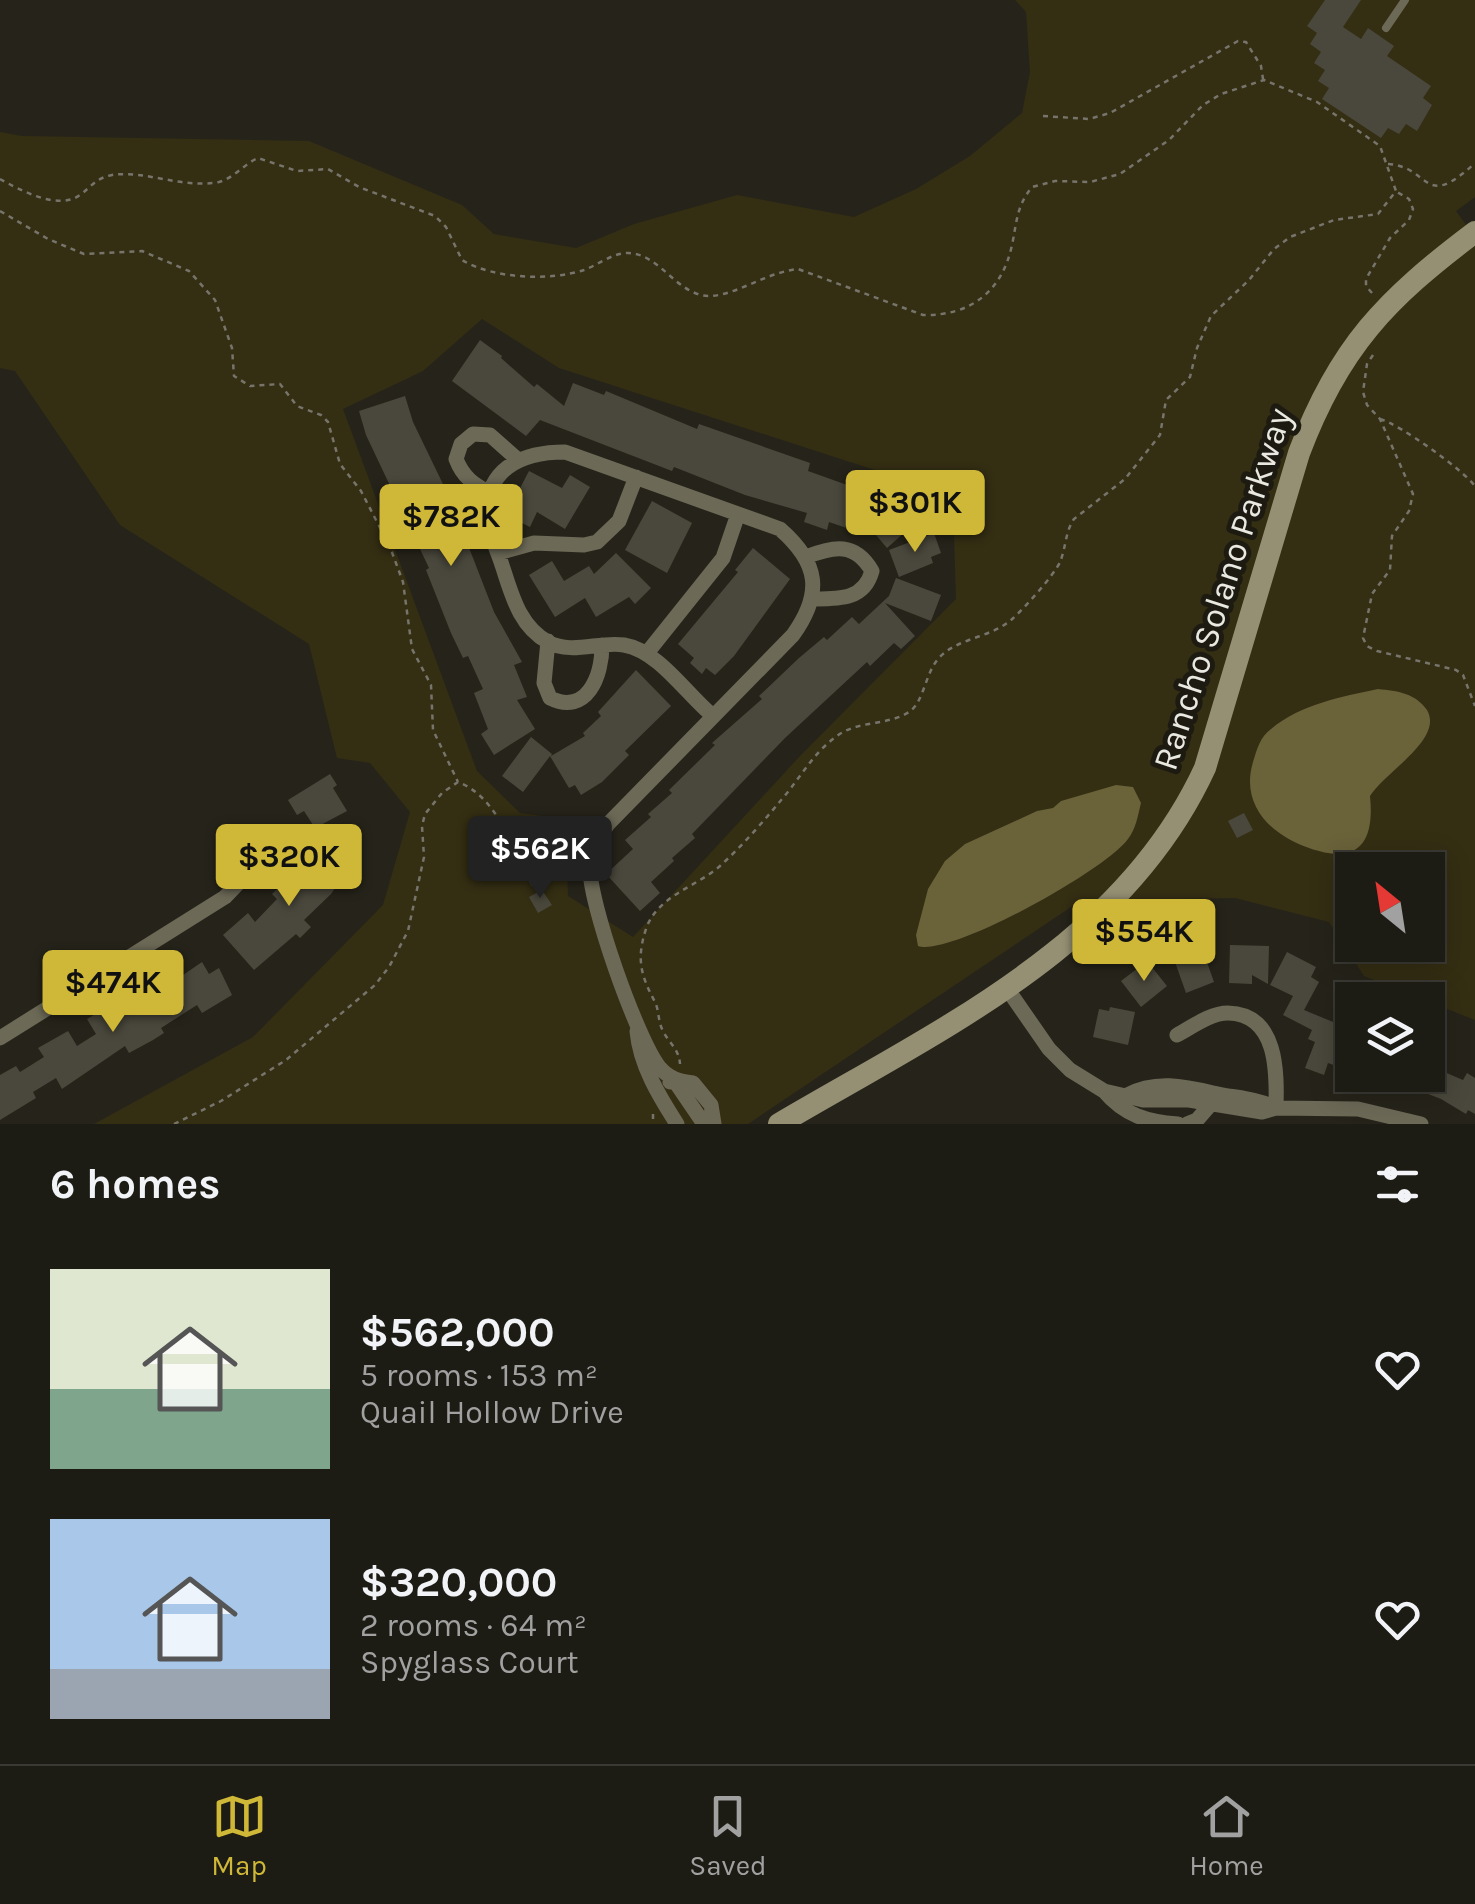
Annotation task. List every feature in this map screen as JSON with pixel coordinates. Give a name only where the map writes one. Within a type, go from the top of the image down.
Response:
[{"type":"street","name":"Rancho Solano Parkway","points":[[779,1124],[1006,988],[1091,924],[1134,881],[1188,806],[1215,736],[1299,453],[1316,408],[1343,360],[1386,306],[1416,277],[1475,232]]},
{"type":"street","points":[[490,493],[462,473],[456,458],[461,444],[473,434],[490,436],[516,458]]},
{"type":"street","points":[[704,1124],[674,1080],[658,1066],[637,1026],[593,899],[590,865],[594,845],[608,824],[792,635],[807,616],[813,598],[813,577],[798,545],[780,529],[565,452],[516,458],[500,474],[490,493],[488,525],[525,623],[548,642],[573,647],[628,646],[646,653],[712,716]]},
{"type":"street","points":[[498,553],[534,543],[597,542],[619,521],[636,477]]},
{"type":"street","points":[[646,653],[723,558],[738,514]]},
{"type":"street","points":[[806,557],[848,549],[863,556],[872,571],[868,586],[856,595],[813,598]]},
{"type":"street","points":[[548,642],[544,683],[550,698],[564,705],[579,701],[589,692],[602,661],[602,645]]},
{"type":"street","points":[[0,1038],[224,897],[248,872],[267,842]]},
{"type":"street","points":[[1006,988],[1049,1048],[1070,1070],[1138,1118],[1178,1124]]},
{"type":"street","points":[[1177,1035],[1212,1016],[1228,1013],[1256,1025],[1269,1039],[1276,1058],[1276,1108]]},
{"type":"street","points":[[637,1026],[639,1050],[678,1124]]},
{"type":"street","points":[[658,1090],[674,1080],[694,1083],[711,1106],[714,1124]]},
{"type":"street","points":[[1127,1095],[1143,1086],[1188,1086],[1262,1101],[1276,1108]]},
{"type":"street","points":[[1104,1091],[1143,1100],[1189,1100],[1262,1112],[1276,1108],[1358,1109],[1421,1124]]},
{"type":"street","points":[[1187,1124],[1198,1120],[1210,1105]]},
{"type":"lane","points":[[1386,28],[1405,0]]},
{"type":"path","points":[[1043,116],[1089,119],[1110,113],[1238,41],[1246,42],[1264,80]]},
{"type":"path","points":[[0,179],[39,197],[69,200],[80,196],[96,180],[110,175],[165,182],[217,182],[258,158],[268,159],[296,171],[328,169],[359,187],[434,216],[446,228],[462,260],[487,270],[540,276],[569,274],[622,253],[634,254],[648,258],[687,288],[712,296],[784,270],[798,269],[924,314],[941,315],[980,303],[990,293],[1008,262],[1016,213],[1032,187],[1056,181],[1090,182],[1120,174],[1168,140],[1204,104],[1264,80],[1316,102],[1380,146],[1396,191],[1409,200],[1413,209],[1409,220],[1390,238],[1366,279],[1366,286],[1375,296]]},
{"type":"path","points":[[1386,164],[1398,164],[1432,187],[1440,187],[1475,164]]},
{"type":"path","points":[[674,1080],[680,1060],[662,1031],[656,1004],[640,969],[647,926],[658,909],[723,863],[782,799],[810,759],[837,735],[909,712],[938,658],[1018,614],[1060,564],[1074,519],[1125,479],[1160,435],[1166,400],[1190,377],[1211,316],[1249,280],[1274,249],[1290,237],[1334,220],[1378,214],[1396,191]]},
{"type":"path","points":[[0,212],[84,254],[142,251],[189,272],[215,300],[232,348],[234,376],[250,386],[280,384],[297,406],[328,422],[340,464],[371,509],[398,567],[412,648],[431,684],[434,730],[458,782],[470,786],[488,802],[532,886],[564,868],[590,865]]},
{"type":"path","points":[[1378,347],[1368,364],[1364,392],[1367,405],[1380,419],[1413,494],[1409,511],[1392,536],[1390,570],[1372,594],[1364,638],[1367,646],[1377,652],[1463,674],[1475,706]]},
{"type":"path","points":[[1380,419],[1392,422],[1475,486]]},
{"type":"path","points":[[174,1124],[221,1101],[286,1060],[375,985],[408,930],[424,857],[425,814],[442,793],[458,782]]},
{"type":"shaded area","points":[[1015,0],[1475,0],[1475,197],[1456,211],[1475,237],[1475,1020],[1445,1008],[1445,982],[1379,982],[1364,976],[1355,962],[1445,962],[1445,852],[1335,852],[1335,931],[1329,922],[1235,898],[1080,901],[748,1124],[94,1124],[253,1037],[383,905],[410,812],[370,763],[337,758],[309,644],[120,525],[15,371],[0,368],[0,132],[22,136],[309,141],[462,205],[494,234],[576,248],[634,224],[737,195],[854,217],[916,189],[970,156],[1022,113],[1030,72],[1026,12]],"holes":[[[482,319],[559,368],[918,484],[954,536],[956,599],[800,756],[633,937],[568,896],[565,819],[520,813],[477,771],[343,409],[423,371]]]},
{"type":"shaded area","points":[[1378,689],[1399,692],[1417,700],[1427,710],[1430,721],[1420,744],[1370,796],[1366,838],[1351,852],[1335,854],[1295,842],[1271,826],[1255,805],[1250,778],[1267,732],[1308,707]]},
{"type":"shaded area","points":[[1116,785],[1133,787],[1141,803],[1131,835],[1114,853],[1061,889],[993,925],[936,946],[918,946],[916,935],[928,889],[945,861],[965,844],[1037,811],[1053,808],[1061,801]]},
{"type":"building","points":[[1325,0],[1361,0],[1343,27],[1361,39],[1368,28],[1394,46],[1387,56],[1431,86],[1423,98],[1432,105],[1417,131],[1406,124],[1399,134],[1388,128],[1381,138],[1322,99],[1329,88],[1318,81],[1325,70],[1314,63],[1321,52],[1310,44],[1317,33],[1307,26]]},
{"type":"building","points":[[480,340],[534,387],[537,384],[564,406],[573,383],[604,395],[606,391],[697,429],[699,424],[810,463],[808,471],[850,486],[853,479],[878,489],[861,533],[829,522],[827,530],[804,522],[807,513],[745,495],[674,467],[672,471],[540,420],[526,436],[452,381]]},
{"type":"building","points":[[405,396],[413,422],[469,538],[466,540],[494,612],[522,662],[514,665],[527,697],[517,700],[535,729],[494,755],[481,734],[488,729],[474,693],[483,689],[468,656],[463,658],[451,633],[426,570],[429,568],[366,435],[359,411]]},
{"type":"building","points":[[529,471],[562,488],[570,475],[590,487],[565,529],[537,512],[530,527],[506,515]]},
{"type":"building","points":[[907,496],[924,515],[887,548],[870,528]]},
{"type":"building","points":[[652,501],[692,523],[667,573],[625,550]]},
{"type":"building","points":[[934,533],[941,553],[931,557],[933,563],[899,577],[889,550]]},
{"type":"building","points":[[753,548],[790,579],[734,656],[715,675],[706,668],[702,674],[690,663],[694,658],[678,644]]},
{"type":"building","points":[[616,553],[651,588],[635,604],[629,597],[596,617],[585,598],[555,617],[529,575],[552,561],[564,581],[589,566],[594,574]]},
{"type":"building","points":[[896,578],[941,595],[931,621],[885,603],[915,636],[901,649],[894,643],[870,666],[867,662],[785,738],[651,882],[660,893],[640,911],[606,874],[633,849],[625,840],[651,817],[648,814],[672,793],[669,790],[715,745],[712,743],[762,699],[759,696],[824,637],[827,640],[852,617],[859,624],[889,596]]},
{"type":"building","points":[[636,670],[671,706],[625,751],[629,755],[602,782],[581,795],[575,785],[569,788],[550,756],[523,792],[502,776],[531,737],[551,756],[585,736],[583,733],[601,716],[598,712]]},
{"type":"building","points":[[330,774],[337,785],[333,788],[347,811],[315,828],[304,811],[297,815],[288,800]]},
{"type":"building","points":[[1244,813],[1253,830],[1237,838],[1228,821]]},
{"type":"building","points":[[334,847],[354,861],[331,894],[304,920],[311,927],[300,938],[296,934],[254,970],[223,935],[248,913],[255,922],[277,899],[272,894],[286,880],[292,885],[317,850],[327,858]]},
{"type":"building","points":[[542,890],[552,905],[538,913],[529,897]]},
{"type":"building","points":[[1230,945],[1269,946],[1268,984],[1252,975],[1252,984],[1229,983]]},
{"type":"building","points":[[1203,951],[1214,982],[1186,993],[1175,962]]},
{"type":"building","points":[[1287,952],[1316,967],[1311,977],[1319,982],[1304,1010],[1335,1023],[1335,1066],[1328,1063],[1324,1075],[1305,1068],[1315,1042],[1308,1039],[1312,1030],[1283,1015],[1293,996],[1270,985]]},
{"type":"building","points":[[1147,961],[1167,986],[1141,1007],[1121,981]]},
{"type":"building","points":[[202,962],[209,974],[219,968],[232,995],[202,1013],[197,1005],[161,1028],[164,1033],[153,1040],[129,1053],[125,1046],[62,1089],[56,1078],[33,1092],[36,1098],[0,1120],[0,1075],[16,1066],[20,1072],[44,1057],[38,1048],[68,1031],[77,1046],[96,1034],[87,1019],[104,1009],[107,1015],[129,1002],[126,996],[140,987],[144,994],[164,982],[167,986]]},
{"type":"building","points":[[1110,1007],[1135,1012],[1128,1045],[1093,1037],[1099,1009],[1109,1011]]},
{"type":"building","points":[[1445,1072],[1463,1080],[1467,1073],[1475,1078],[1475,1114],[1468,1110],[1466,1114],[1423,1092],[1445,1092]]}]
